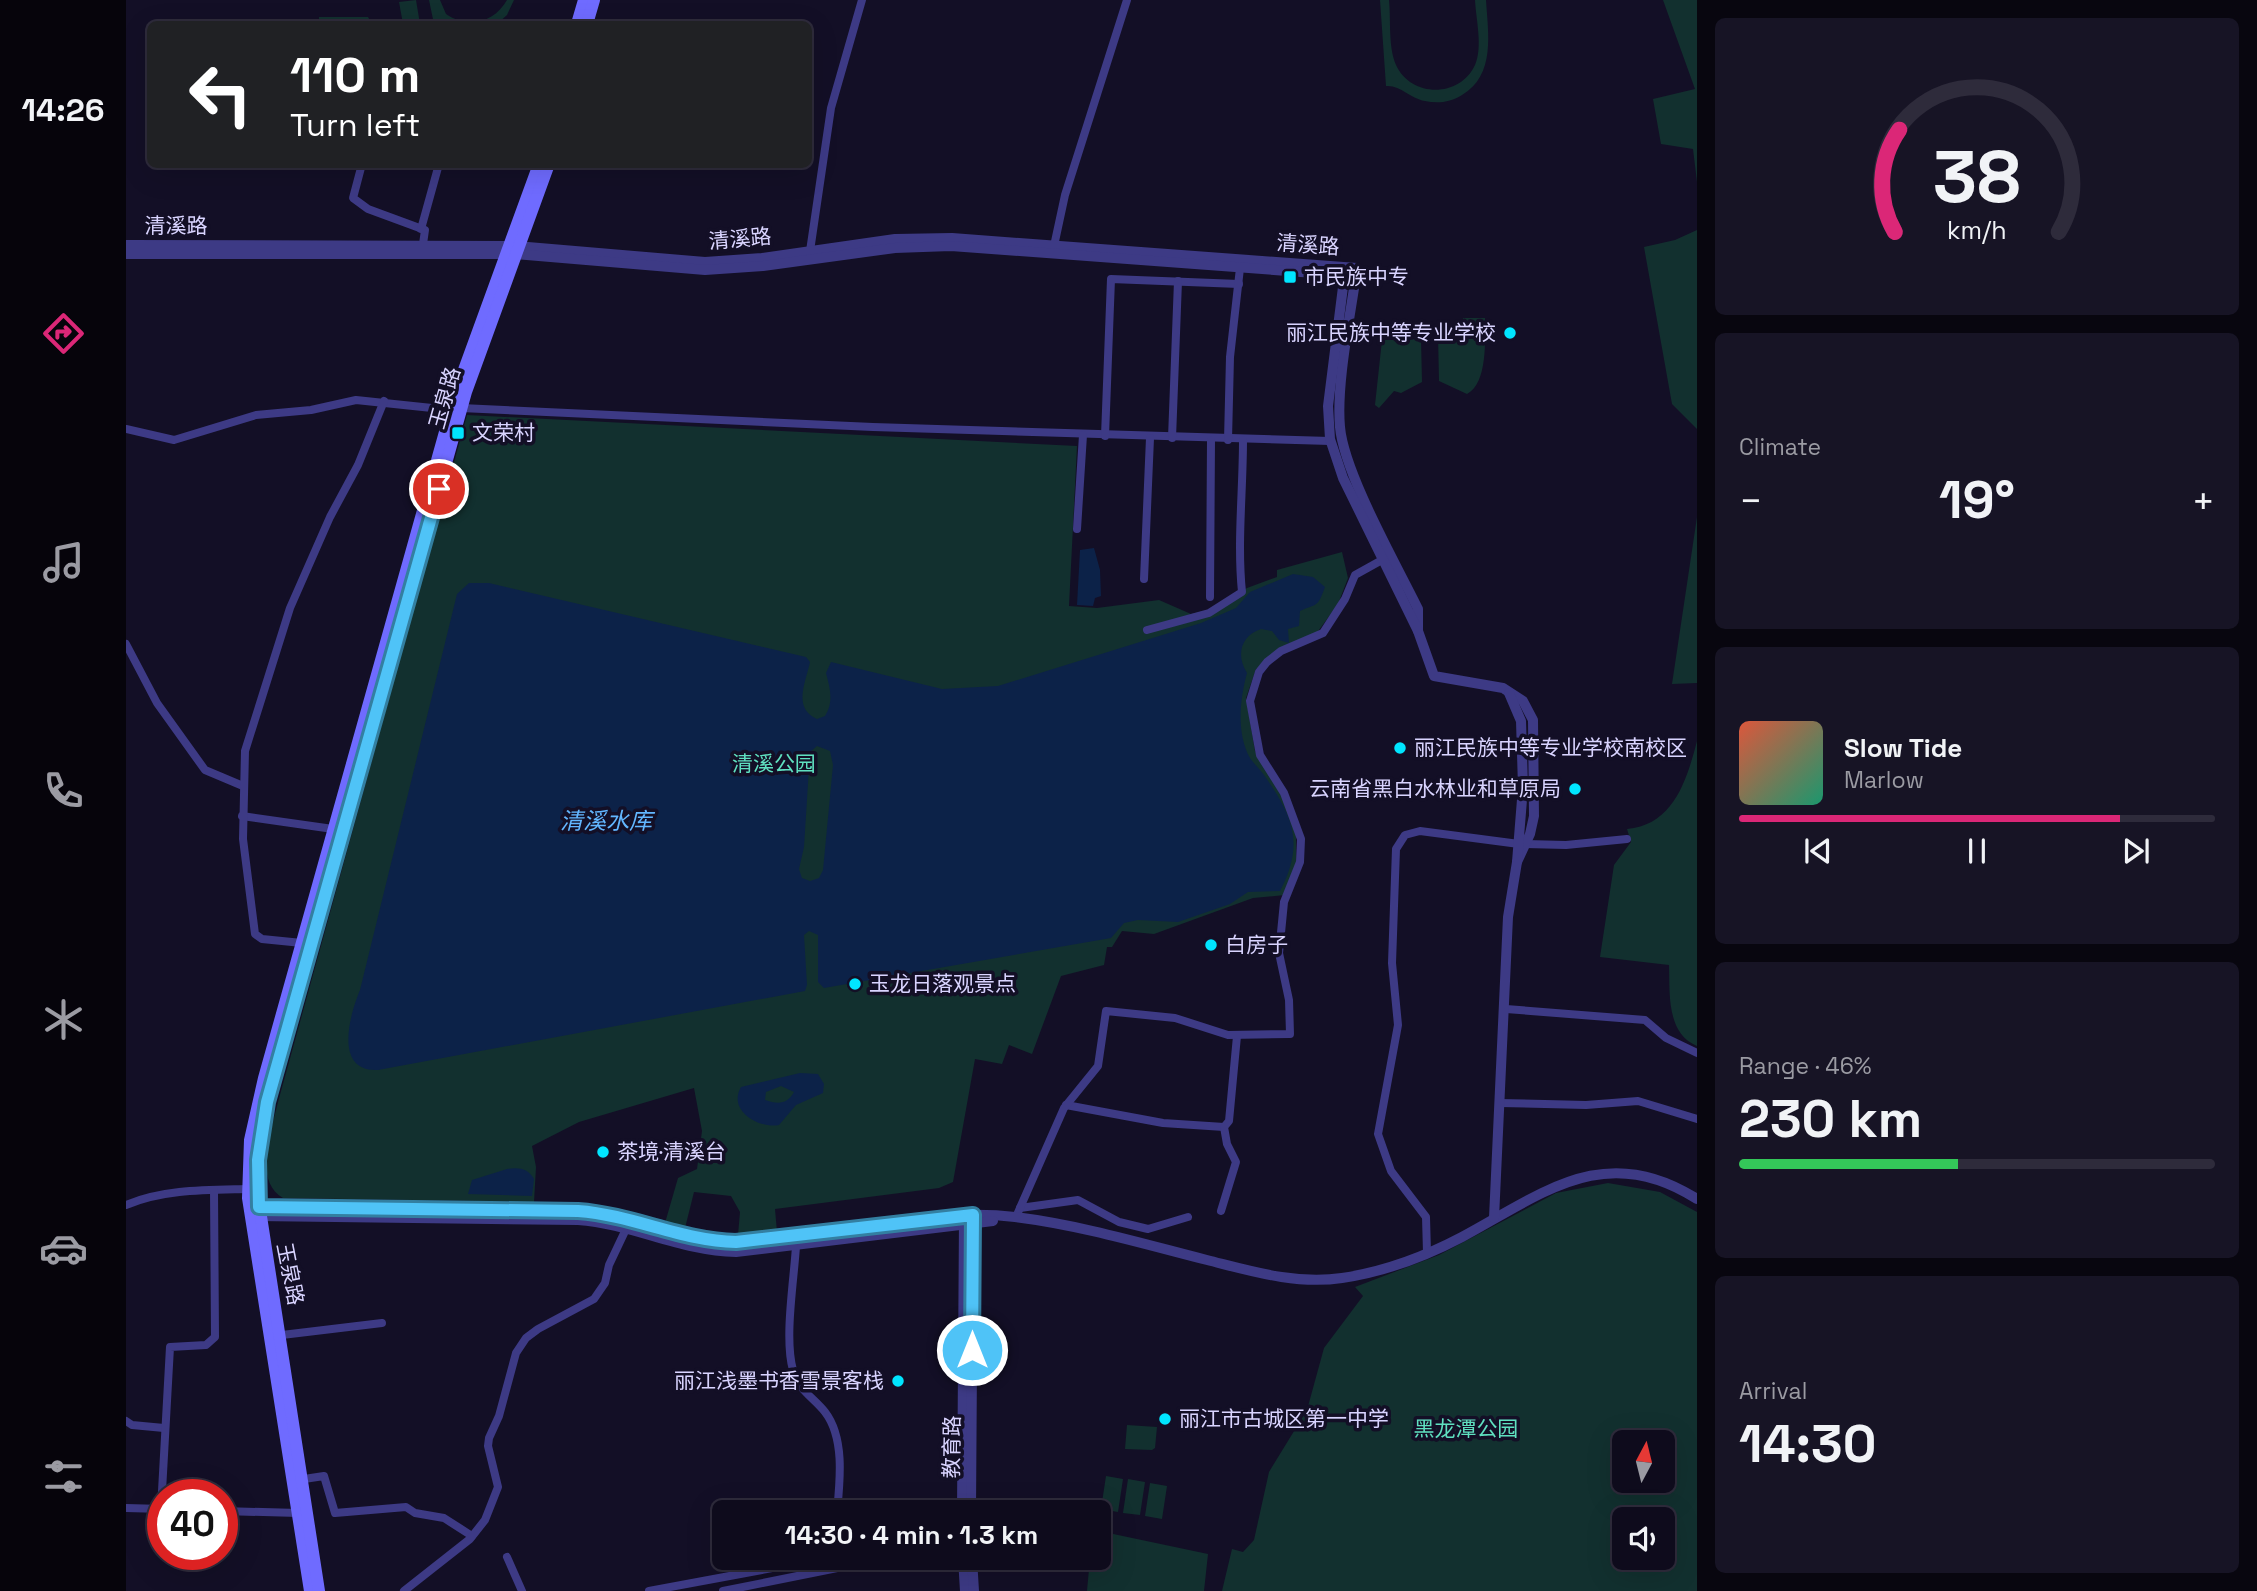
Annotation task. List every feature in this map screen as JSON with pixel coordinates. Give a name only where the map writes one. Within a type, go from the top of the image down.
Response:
[{"type":"main road","points":[[578,21],[584,0]]},
{"type":"main road","points":[[588,21],[594,0]]},
{"type":"main road","name":"玉泉路","points":[[514,250],[538,168]]},
{"type":"main road","name":"玉泉路","points":[[319,1591],[282,1335],[248,1189],[248,1159],[253,1121],[333,829],[456,409],[514,250],[547,168]]},
{"type":"main road","name":"玉泉路","points":[[310,1591],[255,1211],[258,1160],[267,1102],[456,409]]},
{"type":"street","points":[[810,251],[831,108],[862,0]]},
{"type":"street","points":[[1054,246],[1065,195],[1127,0]]},
{"type":"street","points":[[361,168],[353,198],[368,209],[425,230],[423,244]]},
{"type":"street","points":[[421,229],[438,168]]},
{"type":"street","name":"清溪路","points":[[126,245],[423,244],[687,262],[740,260],[929,238],[1350,271]]},
{"type":"street","name":"清溪路","points":[[126,254],[514,250],[705,270],[763,266],[895,248],[951,246],[1241,268],[1350,271]]},
{"type":"street","points":[[1228,440],[1230,357],[1241,268]]},
{"type":"street","points":[[1350,271],[1328,406],[1330,441],[1343,478],[1418,631],[1436,678],[1499,686],[1523,701],[1533,720],[1534,816],[1517,862],[1508,917],[1506,1009],[1494,1218]]},
{"type":"street","points":[[1350,271],[1340,407],[1341,437],[1353,473],[1418,609],[1418,631]]},
{"type":"street","points":[[1105,436],[1111,279],[1239,284]]},
{"type":"street","points":[[1172,439],[1178,281]]},
{"type":"street","points":[[126,429],[174,440],[256,415],[311,410],[356,400],[456,409],[1172,439],[1330,441]]},
{"type":"street","points":[[302,943],[262,939],[255,934],[242,816],[248,739],[290,608],[330,517],[358,465],[384,401]]},
{"type":"street","points":[[1077,529],[1083,435]]},
{"type":"street","points":[[1144,579],[1150,438]]},
{"type":"street","points":[[1210,597],[1211,440]]},
{"type":"street","points":[[1147,630],[1209,613],[1242,592],[1238,549],[1243,534],[1243,440]]},
{"type":"street","points":[[1018,1213],[1066,1105],[1100,1061],[1106,1011],[1175,1018],[1237,1036],[1290,1034],[1289,1000],[1279,953],[1284,902],[1295,879],[1301,854],[1299,831],[1291,808],[1257,748],[1249,705],[1259,672],[1267,662],[1281,651],[1323,633],[1345,599],[1355,575],[1382,560]]},
{"type":"street","points":[[126,644],[157,704],[199,763],[205,770],[243,786]]},
{"type":"street","points":[[242,816],[333,829]]},
{"type":"street","points":[[1427,1253],[1426,1217],[1391,1171],[1377,1134],[1398,1025],[1392,963],[1395,849],[1405,835],[1420,831],[1522,844],[1566,845],[1627,839]]},
{"type":"street","points":[[1506,1009],[1645,1020],[1666,1038],[1697,1053]]},
{"type":"street","points":[[1221,1211],[1236,1162],[1227,1144],[1224,1127],[1229,1121],[1237,1036]]},
{"type":"street","points":[[1499,1103],[1586,1105],[1639,1101],[1697,1119]]},
{"type":"street","points":[[1066,1105],[1163,1123],[1224,1127]]},
{"type":"street","points":[[255,1211],[578,1220],[627,1227],[714,1251],[750,1251],[796,1246],[969,1219],[1031,1220],[1126,1240],[1261,1274],[1342,1279],[1427,1253],[1555,1185],[1602,1174],[1647,1177],[1670,1184],[1697,1199]]},
{"type":"street","points":[[163,1479],[170,1348],[206,1345],[215,1337],[214,1189]]},
{"type":"street","points":[[126,1205],[145,1197],[214,1189],[248,1189]]},
{"type":"street","points":[[255,1211],[578,1211],[629,1218],[705,1240],[736,1242],[1018,1213],[1078,1200],[1130,1226],[1154,1229],[1188,1217]]},
{"type":"street","points":[[1018,1213],[1031,1220]]},
{"type":"street","name":"教育路","points":[[962,1500],[969,1219]]},
{"type":"street","name":"教育路","points":[[969,1219],[971,1500]]},
{"type":"street","points":[[1126,1240],[1130,1226]]},
{"type":"street","points":[[404,1591],[472,1536],[489,1512],[498,1489],[488,1446],[516,1353],[537,1329],[594,1299],[605,1283],[609,1265],[627,1227]]},
{"type":"street","points":[[796,1246],[790,1360],[799,1386],[825,1413],[834,1429],[839,1465],[838,1500]]},
{"type":"street","points":[[282,1335],[382,1322]]},
{"type":"street","points":[[126,1422],[164,1428]]},
{"type":"street","points":[[304,1479],[325,1478],[335,1513],[405,1507],[415,1513],[444,1518],[472,1536]]},
{"type":"street","points":[[126,1508],[147,1509]]},
{"type":"street","points":[[238,1511],[299,1513]]},
{"type":"street","points":[[507,1557],[522,1591]]},
{"type":"street","points":[[649,1591],[762,1570]]},
{"type":"street","points":[[723,1591],[827,1570]]},
{"type":"street","points":[[964,1570],[965,1591]]},
{"type":"street","points":[[973,1570],[974,1591]]},
{"type":"green space","points":[[416,0],[420,21],[402,21],[399,2]]},
{"type":"green space","points":[[429,0],[440,0],[446,14],[463,21],[433,21]]},
{"type":"green space","points":[[507,0],[514,0],[507,15],[500,21],[480,21],[495,14]]},
{"type":"green space","points":[[1380,0],[1389,0],[1391,42],[1396,65],[1403,76],[1413,84],[1436,90],[1458,84],[1468,76],[1475,65],[1479,42],[1475,0],[1486,0],[1488,52],[1485,65],[1473,87],[1453,99],[1435,102],[1419,99],[1386,86]]},
{"type":"green space","points":[[1663,0],[1697,0],[1697,182],[1693,149],[1661,144],[1653,99],[1695,89]]},
{"type":"green space","points":[[319,17],[368,17],[370,21],[319,21]]},
{"type":"green space","points":[[1697,230],[1697,429],[1672,404],[1644,247],[1675,240]]},
{"type":"green space","points":[[1463,318],[1485,318],[1482,371],[1474,388],[1467,394],[1439,381],[1438,334],[1444,334],[1444,329],[1450,329],[1455,335],[1463,334]]},
{"type":"green space","points":[[1421,339],[1422,382],[1401,393],[1394,391],[1379,408],[1375,405],[1382,340]]},
{"type":"green space","name":"清溪公园","points":[[467,415],[1077,446],[1069,606],[1097,608],[1159,600],[1191,614],[1208,610],[1247,588],[1277,577],[1277,570],[1342,552],[1348,578],[1338,604],[1316,634],[1256,669],[1246,698],[1255,751],[1285,802],[1296,830],[1296,866],[1285,895],[1253,898],[1154,934],[1122,931],[1112,947],[1107,947],[1104,965],[1061,976],[1032,1054],[1009,1045],[1002,1064],[975,1059],[953,1182],[939,1188],[775,1209],[777,1232],[738,1235],[740,1212],[731,1196],[694,1192],[685,1228],[665,1223],[678,1178],[697,1169],[702,1131],[694,1088],[579,1122],[532,1146],[536,1167],[534,1202],[283,1198],[274,1190],[266,1167],[272,1126]]},
{"type":"green space","points":[[1697,517],[1697,683],[1672,684]]},
{"type":"green space","points":[[1697,741],[1697,1046],[1687,1040],[1675,1022],[1670,1000],[1669,965],[1600,957],[1614,865],[1631,842],[1627,829],[1643,826],[1656,819],[1676,798]]},
{"type":"green space","name":"黑龙潭公园","points":[[1608,1183],[1660,1192],[1697,1212],[1697,1591],[1222,1591],[1232,1549],[1243,1552],[1254,1540],[1269,1472],[1307,1410],[1324,1348],[1363,1296],[1355,1287],[1439,1255],[1556,1193]]},
{"type":"green space","points":[[1127,1425],[1157,1427],[1155,1448],[1125,1449]]},
{"type":"green space","points":[[1106,1476],[1123,1479],[1118,1512],[1111,1511],[1111,1500],[1102,1500]]},
{"type":"green space","points":[[1128,1479],[1145,1482],[1140,1515],[1123,1513]]},
{"type":"green space","points":[[1150,1483],[1167,1486],[1162,1519],[1145,1516]]},
{"type":"green space","points":[[1111,1534],[1208,1554],[1204,1591],[1087,1591],[1089,1570],[1111,1570]]},
{"type":"water","points":[[1094,548],[1100,570],[1101,596],[1095,598],[1093,606],[1077,605],[1080,550]]},
{"type":"water","name":"清溪水库","points":[[1293,574],[1313,577],[1325,587],[1316,604],[1300,611],[1299,626],[1288,629],[1289,643],[1279,640],[1272,631],[1261,629],[1248,636],[1241,653],[1247,673],[1241,716],[1243,738],[1250,758],[1282,804],[1292,830],[1292,858],[1280,891],[1248,892],[1230,904],[1178,922],[1138,920],[1124,923],[1111,938],[824,988],[818,982],[818,935],[809,931],[804,935],[807,985],[805,991],[378,1070],[364,1068],[355,1062],[348,1040],[352,1013],[360,990],[457,594],[469,583],[489,583],[806,657],[810,662],[803,701],[809,714],[817,719],[825,716],[830,705],[826,673],[831,662],[942,689],[998,686],[1201,623],[1236,608],[1250,592]],"holes":[[[817,746],[830,751],[833,765],[823,870],[819,878],[810,881],[802,878],[799,869],[804,847],[810,752]]]},
{"type":"water","points":[[800,1073],[818,1074],[824,1084],[823,1093],[796,1105],[779,1125],[771,1126],[755,1121],[742,1111],[738,1104],[741,1087]],"holes":[[[781,1086],[794,1092],[781,1102],[765,1100],[766,1092]]]},
{"type":"water","points":[[507,1169],[522,1169],[532,1175],[532,1196],[468,1194],[472,1180]]},
{"type":"place","name":"市民族中专","points":[[1290,277]]},
{"type":"place","name":"丽江民族中等专业学校","points":[[1510,333]]},
{"type":"place","name":"文荣村","points":[[458,433]]},
{"type":"place","name":"丽江民族中等专业学校南校区","points":[[1400,748]]},
{"type":"place","name":"云南省黑白水林业和草原局","points":[[1575,789]]},
{"type":"place","name":"白房子","points":[[1211,945]]},
{"type":"place","name":"玉龙日落观景点","points":[[855,984]]},
{"type":"place","name":"茶境·清溪台","points":[[603,1152]]},
{"type":"place","name":"丽江浅墨书香雪景客栈","points":[[898,1381]]},
{"type":"place","name":"丽江市古城区第一中学","points":[[1165,1419]]},
{"type":"route","points":[[439,489],[267,1102],[258,1160],[259,1207],[578,1211],[614,1214],[705,1240],[736,1242],[973,1215],[972,1350]]}]
